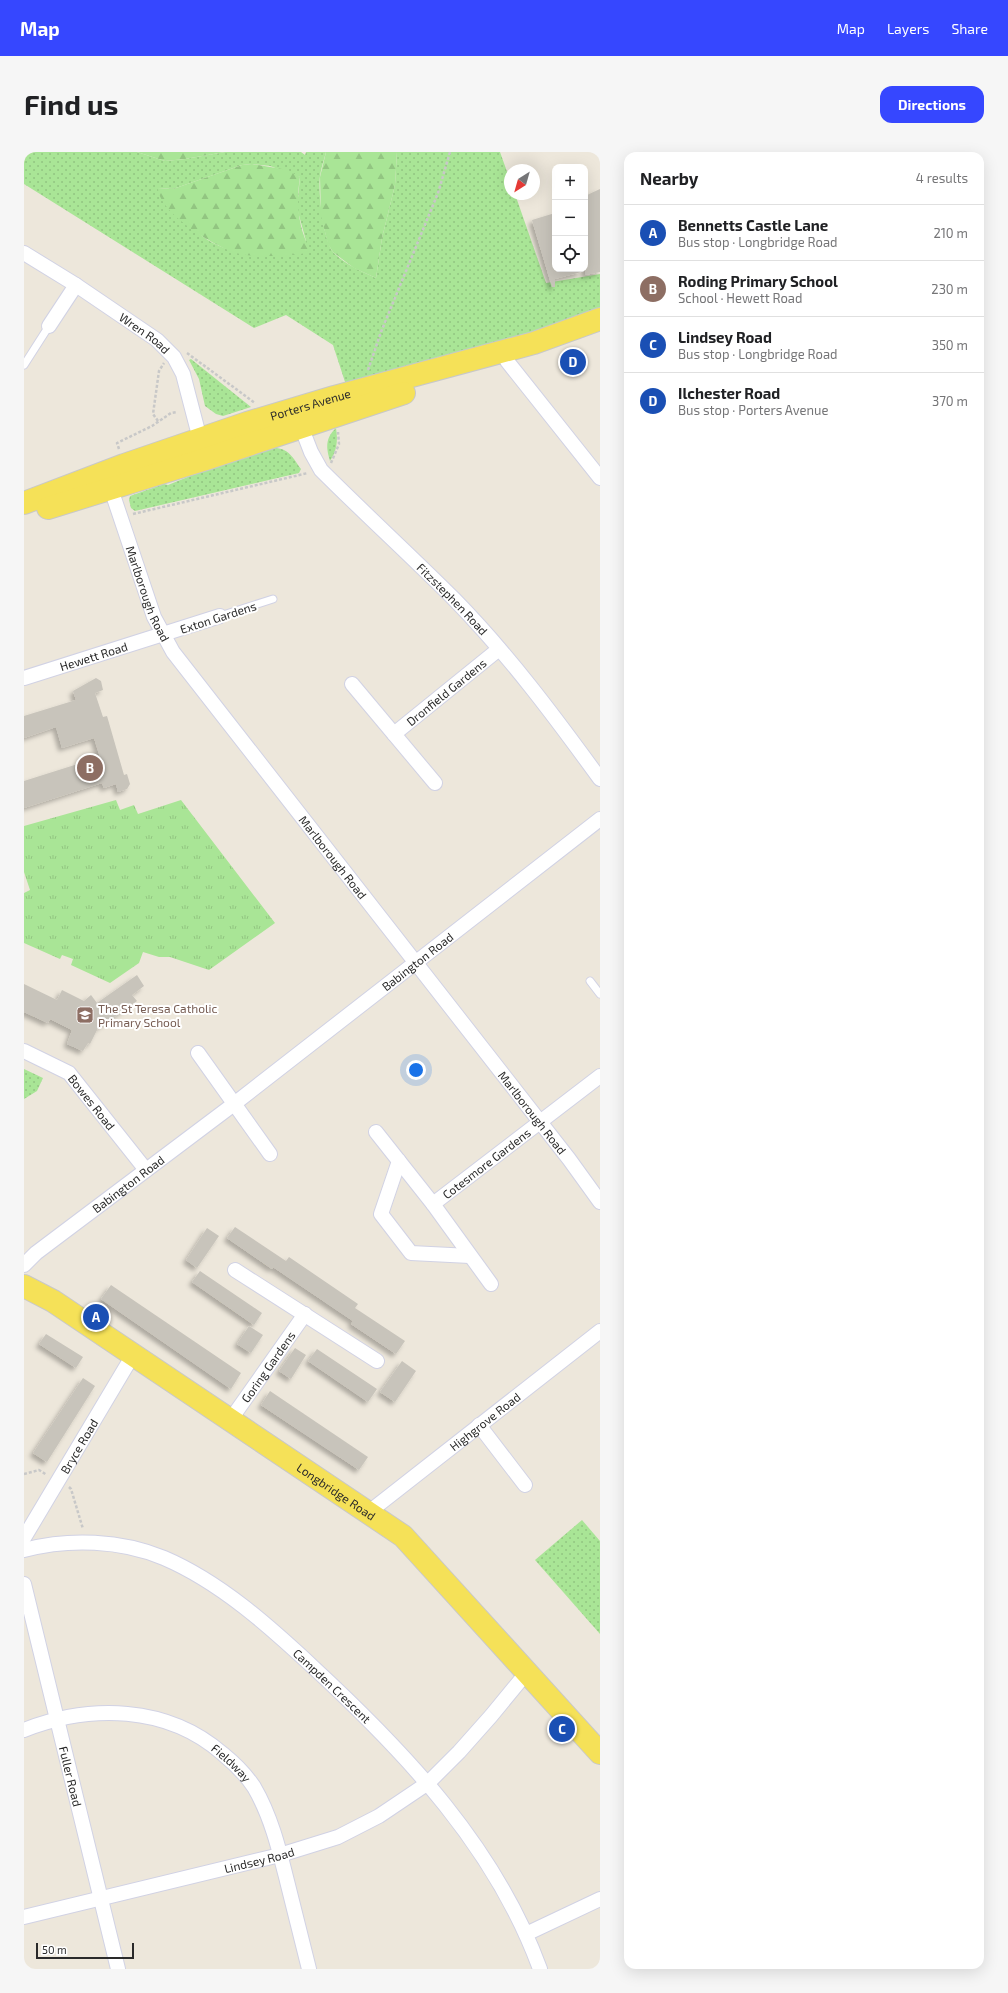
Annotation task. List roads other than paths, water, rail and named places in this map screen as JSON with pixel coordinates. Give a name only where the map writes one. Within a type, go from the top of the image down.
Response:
[{"type":"main road","name":"Porters Avenue","points":[[24,503],[203,449],[534,343],[600,319]]},
{"type":"main road","name":"Porters Avenue","points":[[298,418],[506,361],[600,333]]},
{"type":"main road","name":"Porters Avenue","points":[[24,515],[149,475],[203,449]]},
{"type":"main road","name":"Longbridge Road","points":[[24,1286],[53,1301],[231,1419],[403,1536],[528,1671],[600,1753]]},
{"type":"street","name":"Wren Road","points":[[24,253],[76,285],[157,340],[174,357],[183,374],[203,449]]},
{"type":"street","points":[[49,326],[76,285]]},
{"type":"street","points":[[506,361],[600,478]]},
{"type":"street","name":"Fitzstephen Road","points":[[298,418],[311,452],[321,470],[454,599],[499,649],[563,728],[600,779]]},
{"type":"street","name":"Marlborough Road","points":[[112,488],[154,617],[173,652],[540,1122],[600,1202]]},
{"type":"street","name":"Exton Gardens","points":[[163,634],[220,616]]},
{"type":"street","name":"Hewett Road","points":[[24,678],[163,634]]},
{"type":"street","name":"Dronfield Gardens","points":[[394,734],[499,649]]},
{"type":"street","points":[[352,684],[435,783]]},
{"type":"street","name":"Babington Road","points":[[24,1265],[36,1253],[234,1104],[600,819]]},
{"type":"street","name":"Bowes Road","points":[[24,1051],[69,1074],[146,1170]]},
{"type":"street","points":[[198,1053],[270,1154]]},
{"type":"street","name":"Cotesmore Gardens","points":[[433,1204],[600,1076]]},
{"type":"street","name":"Cotesmore Gardens","points":[[376,1132],[433,1204],[491,1284]]},
{"type":"street","points":[[399,1161],[381,1214],[411,1253],[470,1256]]},
{"type":"street","points":[[235,1270],[377,1361]]},
{"type":"street","name":"Goring Gardens","points":[[231,1419],[305,1314]]},
{"type":"street","name":"Highgrove Road","points":[[369,1512],[600,1331]]},
{"type":"street","name":"Bryce Road","points":[[24,1538],[133,1355]]},
{"type":"street","points":[[479,1425],[525,1485]]},
{"type":"street","name":"Campden Crescent","points":[[24,1550],[68,1543],[102,1543],[134,1548],[163,1558],[194,1572],[240,1604],[292,1647],[360,1711],[428,1783],[470,1836],[485,1859],[526,1934],[540,1969]]},
{"type":"street","name":"Fuller Road","points":[[24,1584],[118,1969]]},
{"type":"street","name":"Lindsey Road","points":[[24,1917],[280,1855],[338,1837],[379,1816],[428,1783],[487,1721],[528,1671]]},
{"type":"street","name":"Fieldway","points":[[24,1730],[58,1719],[92,1713],[118,1712],[147,1715],[180,1726],[212,1744],[234,1763],[253,1786],[270,1820],[309,1969]]},
{"type":"street","points":[[526,1934],[600,1899]]},
{"type":"lane","points":[[24,365],[49,326]]},
{"type":"lane","name":"Exton Gardens","points":[[220,616],[273,599]]},
{"type":"lane","points":[[590,981],[600,994]]},
{"type":"place","name":"Ilchester Road","points":[[573,362]]},
{"type":"place","name":"Roding Primary School","points":[[90,768]]},
{"type":"place","name":"The St Teresa Catholic Primary School","points":[[85,1015]]},
{"type":"place","name":"Bennetts Castle Lane","points":[[96,1317]]},
{"type":"place","name":"Lindsey Road","points":[[562,1729]]}]
